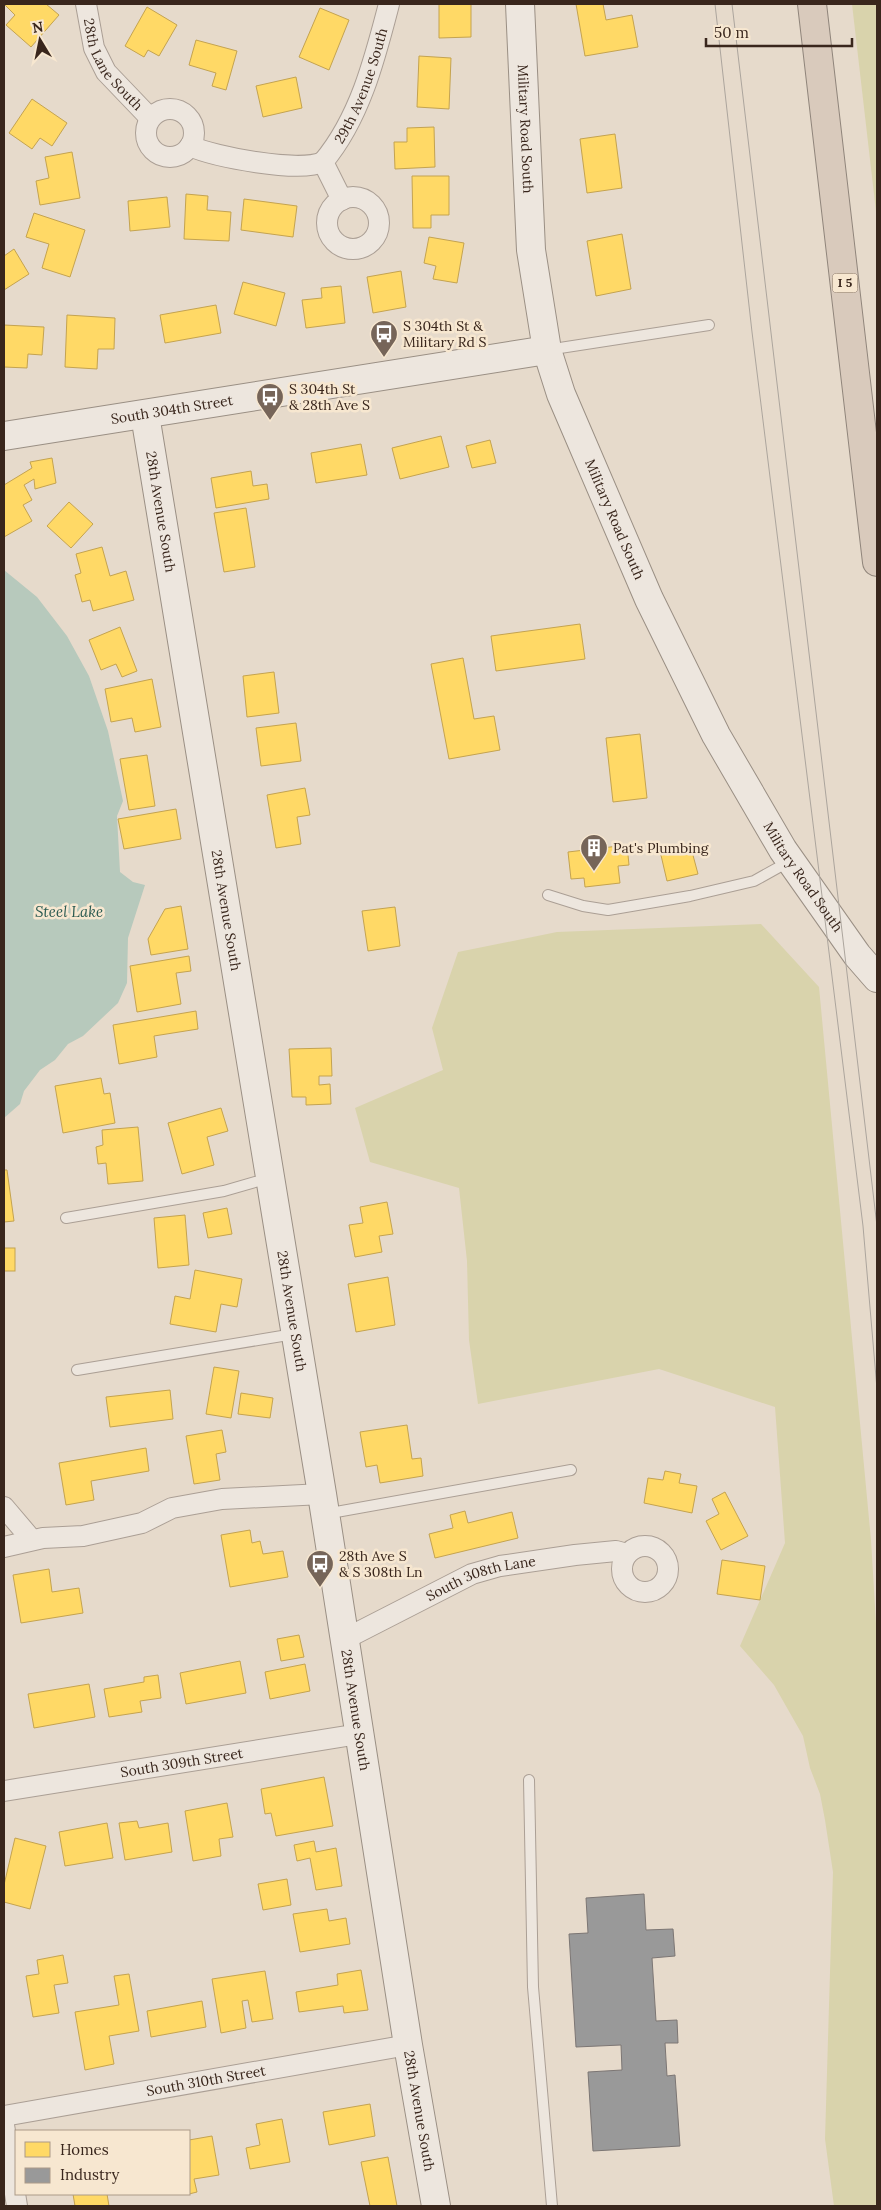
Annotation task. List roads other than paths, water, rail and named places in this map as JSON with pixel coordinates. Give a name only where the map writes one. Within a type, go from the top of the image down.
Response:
[{"type":"highway","name":"I 5","points":[[812,4],[877,562]]},
{"type":"street","name":"28th Lane South","points":[[86,4],[94,48],[106,72],[150,118]]},
{"type":"street","name":"29th Avenue South","points":[[323,162],[348,126],[378,48],[389,4]]},
{"type":"street","name":"Military Road South","points":[[520,4],[532,250],[547,350],[561,394],[592,472],[649,600],[716,734],[790,861],[857,955],[877,978]]},
{"type":"street","points":[[168,109],[183,112],[192,124],[193,139],[190,146],[184,153],[168,158],[153,151],[145,136],[150,118],[160,111],[168,109]]},
{"type":"street","points":[[190,146],[218,156],[293,166],[306,166],[323,162],[342,200]]},
{"type":"street","name":"South 304th Street","points":[[4,436],[547,350]]},
{"type":"street","name":"28th Avenue South","points":[[145,415],[345,1640],[408,2045],[436,2206]]},
{"type":"street","points":[[4,1547],[32,1540],[84,1536],[142,1523],[172,1508],[222,1499],[323,1504]]},
{"type":"street","points":[[4,1507],[32,1540]]},
{"type":"street","name":"South 308th Lane","points":[[345,1640],[472,1574],[500,1566],[575,1555],[616,1551],[627,1554]]},
{"type":"street","name":"South 309th Street","points":[[4,1791],[359,1734]]},
{"type":"street","name":"South 310th Street","points":[[4,2116],[408,2045]]},
{"type":"street","points":[[4,2125],[12,2198]]},
{"type":"lane","points":[[547,350],[709,325]]},
{"type":"lane","points":[[548,895],[583,906],[608,910],[690,896],[754,880],[790,861]]},
{"type":"lane","points":[[66,1218],[224,1190],[270,1178]]},
{"type":"lane","points":[[77,1370],[295,1334]]},
{"type":"lane","points":[[323,1504],[571,1470]]},
{"type":"lane","points":[[529,1780],[533,1987],[552,2206]]},
{"type":"water","name":"Steel Lake","points":[[4,570],[37,597],[67,636],[89,676],[108,731],[123,801],[117,816],[120,872],[133,882],[145,885],[128,938],[127,983],[118,1003],[83,1036],[68,1044],[55,1060],[40,1070],[24,1091],[20,1104],[4,1118]]},
{"type":"tram line","points":[[715,4],[752,332],[863,1226],[877,1389]]},
{"type":"tram line","points":[[732,4],[877,1226]]},
{"type":"place","name":"S 304th St & Military Rd S","points":[[384,358]]},
{"type":"place","name":"S 304th St & 28th Ave S","points":[[270,421]]},
{"type":"place","name":"Pat's Plumbing","points":[[594,872]]},
{"type":"place","name":"28th Ave S & S 308th Ln","points":[[320,1588]]}]
